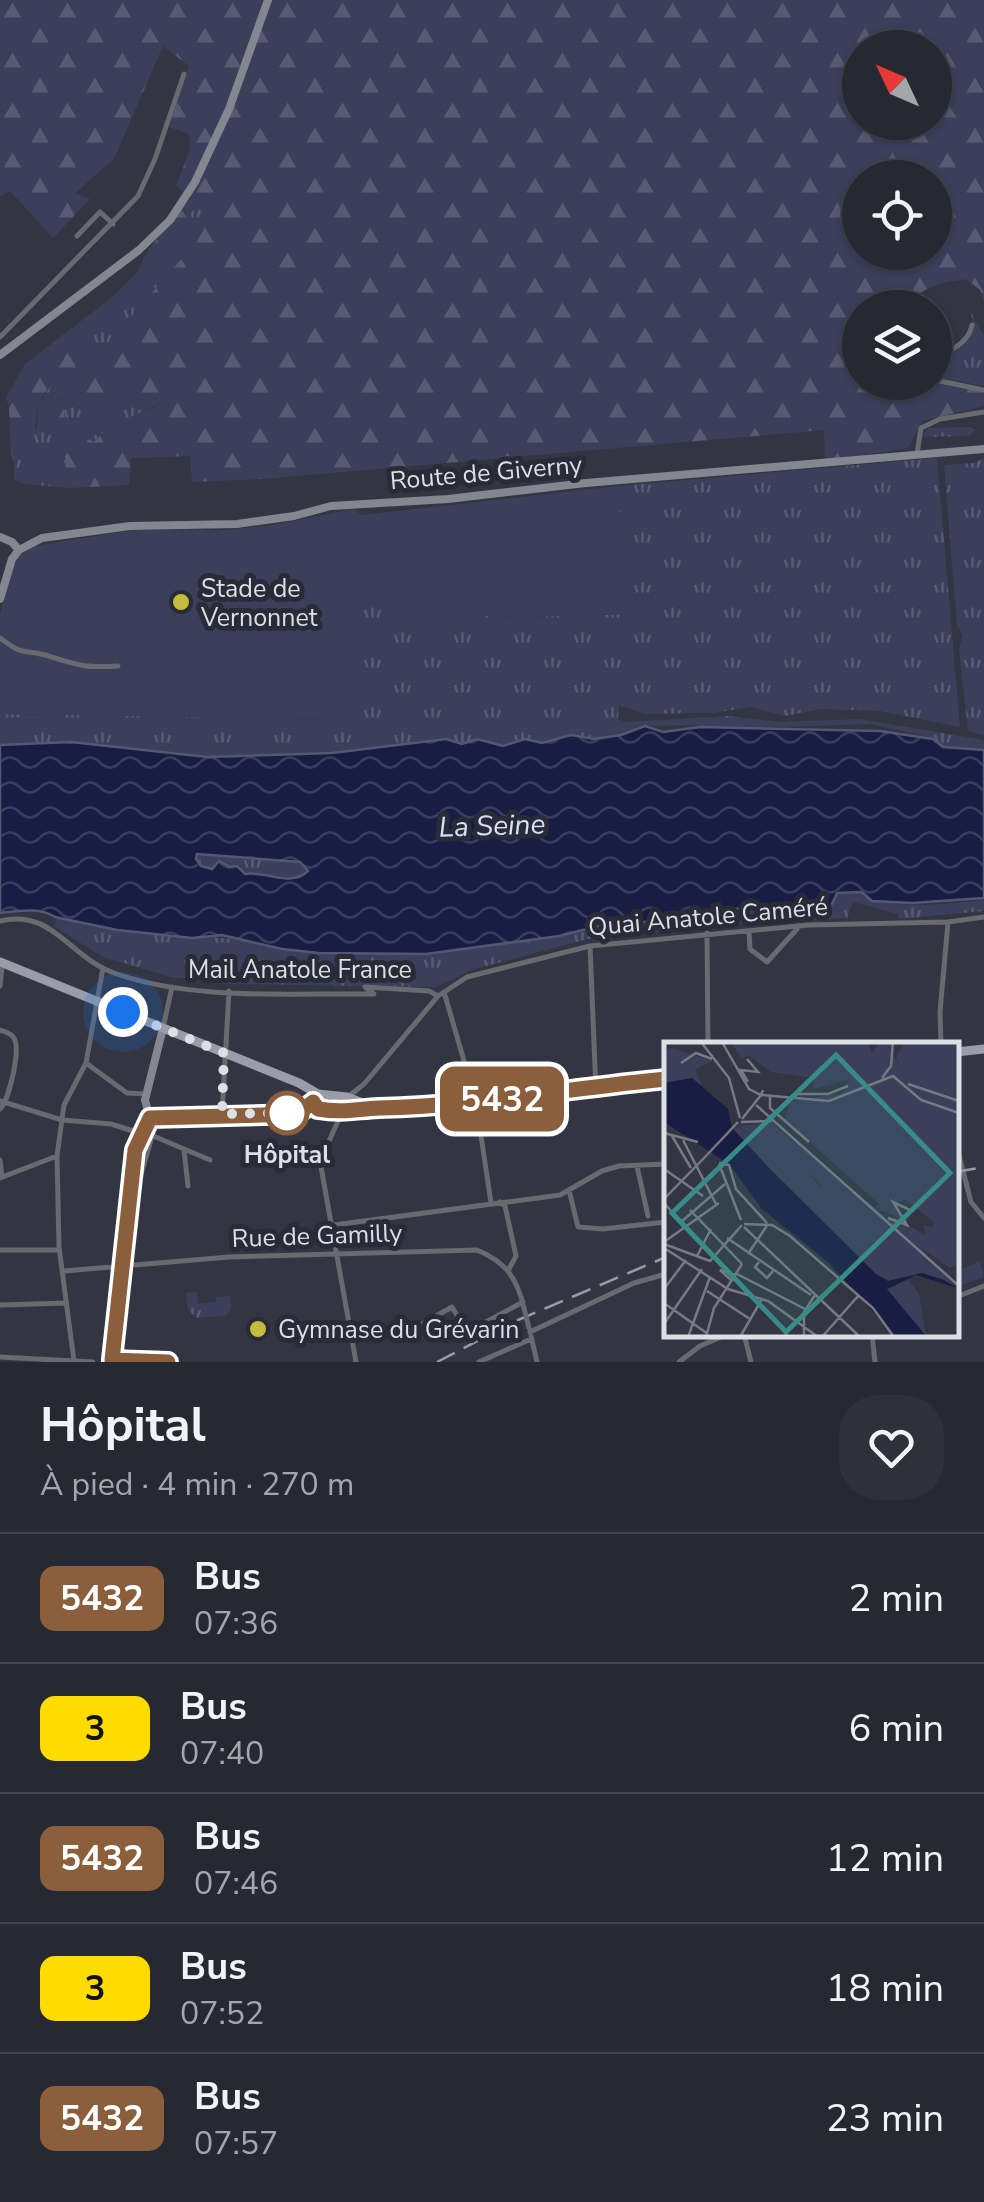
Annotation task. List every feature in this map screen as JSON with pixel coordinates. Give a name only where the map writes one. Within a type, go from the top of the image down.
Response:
[{"type":"main road","points":[[0,354],[150,240],[170,220],[195,182],[229,110],[268,0]]},
{"type":"main road","name":"Route de Giverny","points":[[19,550],[42,538],[130,526],[237,524],[331,506],[448,499],[586,483],[984,449]]},
{"type":"main road","points":[[0,537],[19,550],[7,571],[0,599]]},
{"type":"main road","points":[[0,966],[26,972],[286,1078],[315,1101],[342,1112],[360,1106],[476,1102],[664,1082]]},
{"type":"main road","points":[[150,1118],[147,1094],[163,1028]]},
{"type":"main road","points":[[959,1054],[984,1052]]},
{"type":"main road","points":[[150,1118],[298,1114],[315,1101],[348,1097],[360,1106]]},
{"type":"main road","points":[[109,1362],[135,1150],[140,1132],[150,1118]]},
{"type":"street","points":[[0,337],[138,196],[184,74]]},
{"type":"street","points":[[77,236],[100,212],[113,224]]},
{"type":"street","points":[[952,350],[968,337],[972,325]]},
{"type":"street","points":[[952,383],[984,390]]},
{"type":"street","points":[[917,454],[922,428],[929,423],[984,412]]},
{"type":"street","points":[[0,638],[21,653],[39,654],[72,666],[118,666]]},
{"type":"street","name":"Quai Anatole Caméré","points":[[441,994],[467,977],[590,946],[799,926],[948,922],[984,917]]},
{"type":"street","name":"Mail Anatole France","points":[[4,920],[32,918],[103,968],[172,987],[374,994],[366,987],[441,994]]},
{"type":"street","points":[[941,1042],[948,922]]},
{"type":"street","points":[[749,931],[750,949],[767,962],[799,926]]},
{"type":"street","points":[[707,933],[708,1042]]},
{"type":"street","points":[[590,946],[596,1089]]},
{"type":"street","points":[[0,966],[0,986]]},
{"type":"street","points":[[74,1360],[59,1250],[57,1156],[64,1104],[86,1063],[103,968]]},
{"type":"street","points":[[163,1028],[172,987]]},
{"type":"street","points":[[222,1114],[229,991]]},
{"type":"street","points":[[348,1097],[364,1084],[441,994]]},
{"type":"street","points":[[441,994],[476,1102],[491,1204]]},
{"type":"street","points":[[0,1030],[10,1034],[15,1042],[2,1105],[62,1120],[140,1132],[210,1160]]},
{"type":"street","points":[[86,1063],[127,1093],[147,1094]]},
{"type":"street","points":[[360,1106],[364,1084]]},
{"type":"street","points":[[342,1112],[321,1167],[356,1362]]},
{"type":"street","points":[[184,1150],[188,1186]]},
{"type":"street","points":[[0,1160],[1,1178],[57,1156]]},
{"type":"street","points":[[334,1225],[560,1195],[602,1171],[664,1164]]},
{"type":"street","points":[[638,1166],[648,1216]]},
{"type":"street","points":[[961,1185],[984,1218]]},
{"type":"street","points":[[569,1190],[578,1227],[603,1229],[664,1222]]},
{"type":"street","points":[[500,1202],[505,1206],[515,1261],[509,1269],[524,1305],[537,1362]]},
{"type":"street","points":[[0,1250],[59,1250]]},
{"type":"street","name":"Rue de Gamilly","points":[[64,1271],[338,1254],[477,1250],[509,1269]]},
{"type":"street","points":[[479,1362],[634,1282],[664,1274]]},
{"type":"street","points":[[959,1297],[984,1286]]},
{"type":"street","points":[[0,1305],[66,1303]]},
{"type":"street","points":[[408,1332],[452,1307],[466,1332],[524,1305]]},
{"type":"street","points":[[680,1362],[700,1346],[721,1337]]},
{"type":"street","points":[[745,1337],[751,1362]]},
{"type":"street","points":[[872,1337],[875,1362]]},
{"type":"street","points":[[0,1358],[93,1362]]},
{"type":"green space","points":[[0,0],[984,0],[984,302],[980,290],[966,279],[926,290],[842,290],[842,400],[952,400],[952,385],[984,391],[984,406],[922,421],[908,448],[825,461],[824,430],[192,482],[190,456],[131,458],[129,485],[68,488],[57,418],[43,417],[45,407],[63,407],[65,418],[78,435],[94,442],[115,425],[159,405],[156,398],[105,405],[92,402],[76,410],[70,400],[57,399],[56,387],[51,386],[39,404],[33,435],[17,445],[11,456],[6,398],[25,364],[110,299],[138,271],[148,250],[191,197],[176,186],[190,149],[189,134],[169,127],[189,66],[163,46],[114,159],[75,193],[90,199],[53,238],[10,191],[0,196]],"holes":[[[199,202],[207,208],[192,247],[101,351],[71,336],[117,303],[151,266]]]},
{"type":"green space","points":[[199,202],[207,208],[192,247],[101,351],[70,336],[117,303],[151,266]]},
{"type":"green space","points":[[968,307],[984,336],[984,386],[952,380],[952,349],[971,334],[973,320]]},
{"type":"green space","points":[[51,385],[57,387],[60,400],[70,400],[76,409],[92,402],[105,405],[155,398],[159,404],[115,425],[94,442],[73,429],[63,407],[45,407],[57,417],[70,482],[68,488],[24,484],[14,480],[11,456],[17,444],[37,428],[38,405]]},
{"type":"green space","points":[[928,428],[976,430],[968,436],[921,437]]},
{"type":"green space","points":[[937,458],[960,727],[880,711],[821,709],[785,716],[751,707],[713,713],[645,714],[619,705],[618,719],[860,719],[984,740],[984,750],[944,747],[930,737],[870,724],[715,729],[696,725],[645,726],[594,739],[571,735],[541,743],[525,739],[503,746],[481,741],[462,744],[446,739],[332,753],[206,757],[71,742],[0,745],[0,714],[348,719],[358,596],[399,596],[400,607],[449,623],[471,615],[495,618],[629,614],[617,486]]},
{"type":"green space","points":[[984,458],[984,735],[968,731],[959,649],[963,636],[957,625],[944,465],[974,463]]},
{"type":"green space","name":"Stade de Vernonnet","points":[[617,486],[630,614],[475,616],[440,626],[409,627],[398,618],[398,596],[359,596],[349,719],[0,714],[0,613],[19,556],[34,546],[134,530],[226,530],[353,509],[362,515]]},
{"type":"green space","points":[[196,854],[300,862],[308,871],[300,876],[278,878],[252,874],[220,861],[211,869],[201,866]]},
{"type":"green space","points":[[862,892],[886,903],[903,905],[984,900],[984,911],[899,919],[898,914],[853,902],[847,918],[588,939],[471,970],[436,987],[229,984],[171,977],[103,957],[54,926],[58,917],[109,928],[264,943],[263,953],[265,946],[306,952],[441,952],[598,927],[678,922],[756,906],[832,904],[836,894]]},
{"type":"green space","points":[[980,1261],[984,1277],[959,1286],[959,1270]]},
{"type":"green space","points":[[197,1292],[198,1304],[230,1296],[231,1309],[225,1316],[197,1318],[188,1310],[186,1293]]},
{"type":"water","name":"La Seine","points":[[645,726],[663,732],[700,727],[880,731],[933,739],[943,747],[984,750],[984,898],[912,903],[872,901],[862,892],[837,893],[832,904],[756,906],[678,922],[614,922],[559,936],[426,954],[319,953],[222,935],[192,938],[117,930],[36,911],[0,913],[0,745],[71,742],[207,757],[332,753],[446,739],[462,744],[477,739],[503,746],[525,739],[542,743],[571,735],[594,739]],"holes":[[[197,854],[300,862],[308,871],[285,878],[245,874],[237,866],[219,861],[212,869],[201,866],[196,859]]]},
{"type":"railway","points":[[959,1171],[984,1167]]},
{"type":"railway","points":[[437,1362],[518,1320],[664,1258]]},
{"type":"bus line","name":"5432","points":[[168,1362],[112,1360],[135,1150],[150,1118],[298,1114],[313,1102],[318,1109],[342,1112],[410,1108],[664,1079]]},
{"type":"place","name":"Stade de Vernonnet","points":[[181,602]]},
{"type":"place","name":"Hôpital","points":[[287,1113]]},
{"type":"place","name":"Gymnase du Grévarin","points":[[258,1329]]},
{"type":"route","points":[[123,1012],[224,1053],[222,1114],[287,1113]]}]
